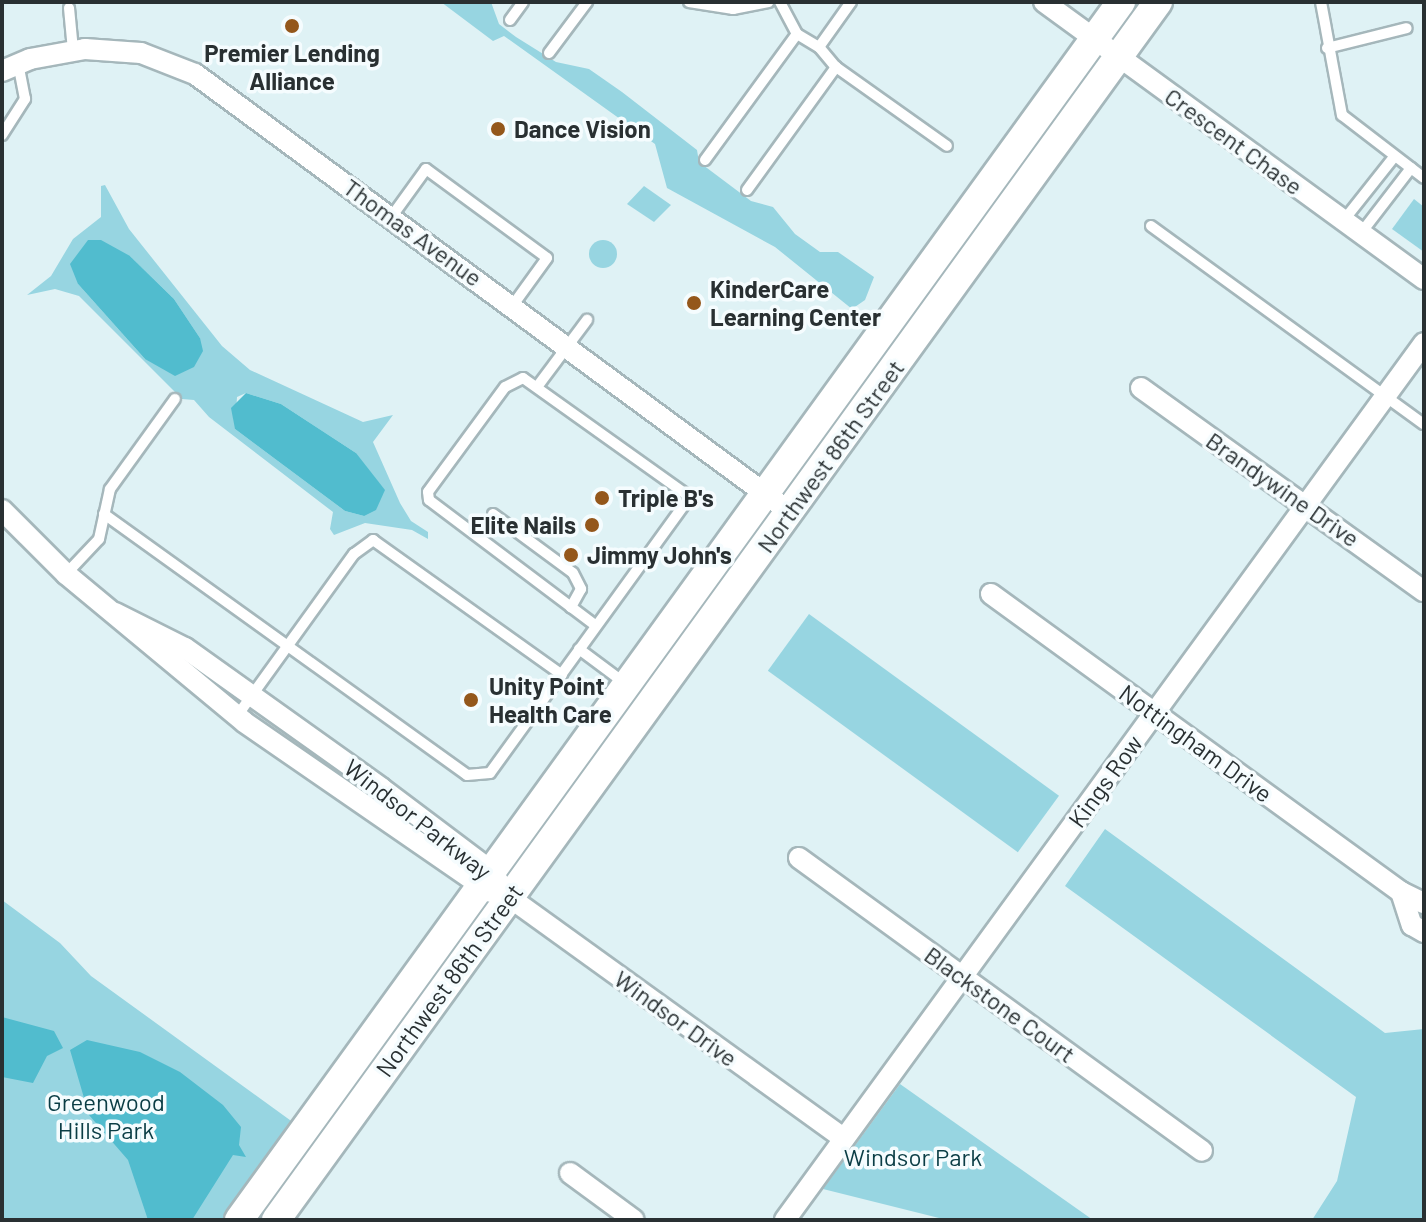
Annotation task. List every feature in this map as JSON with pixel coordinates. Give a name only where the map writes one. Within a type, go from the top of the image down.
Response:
[{"type":"main road","name":"Northwest 86th Street","points":[[239,1220],[1121,2]]},
{"type":"main road","name":"Northwest 86th Street","points":[[276,1220],[1158,2]]},
{"type":"street","name":"Crescent Chase","points":[[1044,2],[1424,279]]},
{"type":"street","name":"Thomas Avenue","points":[[10,68],[73,50],[141,53],[195,74],[569,346],[790,512]]},
{"type":"street","name":"Kings Row","points":[[785,1220],[1424,343]]},
{"type":"street","name":"Brandywine Drive","points":[[1141,388],[1424,591]]},
{"type":"street","name":"Windsor Parkway","points":[[2,510],[66,574],[237,716],[509,897]]},
{"type":"street","name":"Nottingham Drive","points":[[991,594],[1401,892],[1424,903]]},
{"type":"street","name":"Windsor Parkway","points":[[115,613],[185,648],[253,697],[485,880]]},
{"type":"street","name":"Blackstone Court","points":[[799,858],[1202,1151]]},
{"type":"street","points":[[1401,892],[1412,925],[1424,932]]},
{"type":"street","name":"Windsor Drive","points":[[509,897],[844,1139]]},
{"type":"street","points":[[570,1173],[634,1220]]},
{"type":"lane","points":[[510,20],[523,2]]},
{"type":"lane","points":[[549,53],[587,2]]},
{"type":"lane","points":[[689,2],[733,9],[768,2]]},
{"type":"lane","points":[[780,2],[797,34],[819,47],[836,67],[947,146]]},
{"type":"lane","points":[[819,47],[851,2]]},
{"type":"lane","points":[[1321,2],[1327,48],[1342,115],[1424,178]]},
{"type":"lane","points":[[69,8],[73,50]]},
{"type":"lane","points":[[1327,48],[1407,28]]},
{"type":"lane","points":[[705,160],[797,34]]},
{"type":"lane","points":[[747,190],[836,67]]},
{"type":"lane","points":[[2,135],[25,99],[10,68]]},
{"type":"lane","points":[[1344,220],[1394,157]]},
{"type":"lane","points":[[1361,233],[1411,168]]},
{"type":"lane","points":[[392,216],[426,169],[547,258],[513,305]]},
{"type":"lane","points":[[1151,226],[1424,424]]},
{"type":"lane","points":[[537,387],[587,320]]},
{"type":"lane","points":[[104,514],[467,775],[490,773],[690,497],[523,378],[505,387],[428,492],[436,508],[596,626]]},
{"type":"lane","points":[[66,574],[99,539],[110,489],[175,399]]},
{"type":"lane","points":[[493,514],[573,573],[581,589],[571,607]]},
{"type":"lane","points":[[237,716],[363,544],[380,540],[562,675]]},
{"type":"lane","points":[[579,649],[627,684]]},
{"type":"green space","points":[[441,2],[491,2],[499,24],[516,37],[556,62],[589,69],[622,92],[697,150],[699,162],[751,201],[773,207],[795,234],[820,252],[838,252],[874,277],[865,300],[852,309],[775,247],[667,188],[655,144],[504,36],[493,41]]},
{"type":"green space","points":[[105,185],[129,229],[222,346],[250,370],[363,422],[393,415],[373,442],[400,503],[411,521],[428,532],[428,539],[412,530],[365,523],[334,535],[330,529],[333,512],[209,417],[194,400],[182,399],[79,296],[55,289],[27,295],[51,276],[73,239],[101,217],[101,186]],"holes":[[[130,256],[174,299],[200,338],[145,359],[78,284]],[[246,393],[281,404],[356,453],[364,516],[345,511],[235,429],[237,397]]]},
{"type":"green space","points":[[644,186],[671,205],[654,222],[627,204]]},
{"type":"green space","points":[[1414,199],[1424,207],[1424,252],[1392,229]]},
{"type":"green space","points":[[603,240],[613,244],[617,254],[613,264],[603,268],[593,264],[589,254],[593,244]]},
{"type":"green space","points":[[809,614],[1059,796],[1018,852],[768,671]]},
{"type":"green space","points":[[1105,829],[1385,1033],[1424,1029],[1424,1220],[1312,1220],[1337,1181],[1356,1097],[1065,886]]},
{"type":"green space","name":"Greenwood Hills Park","points":[[2,900],[60,943],[91,976],[294,1123],[225,1220],[2,1220]]},
{"type":"green space","name":"Windsor Park","points":[[900,1084],[1093,1220],[947,1220],[823,1189]]},
{"type":"shaded area","points":[[88,240],[101,240],[130,256],[174,299],[200,338],[203,351],[194,367],[175,376],[145,359],[78,284],[70,264]]},
{"type":"shaded area","points":[[246,393],[281,404],[356,453],[385,490],[376,510],[364,516],[345,511],[235,429],[231,408]]},
{"type":"shaded area","points":[[2,1017],[54,1031],[63,1048],[47,1056],[33,1083],[2,1077]]},
{"type":"shaded area","points":[[87,1040],[140,1052],[180,1072],[223,1105],[241,1127],[239,1145],[246,1157],[233,1155],[192,1220],[148,1220],[128,1160],[89,1115],[70,1050]]},
{"type":"place","name":"Premier Lending Alliance","points":[[292,26]]},
{"type":"place","name":"Dance Vision","points":[[498,129]]},
{"type":"place","name":"KinderCare Learning Center","points":[[694,303]]},
{"type":"place","name":"Triple B's","points":[[602,498]]},
{"type":"place","name":"Elite Nails","points":[[592,525]]},
{"type":"place","name":"Jimmy John's","points":[[571,555]]},
{"type":"place","name":"Unity Point Health Care","points":[[471,700]]}]
